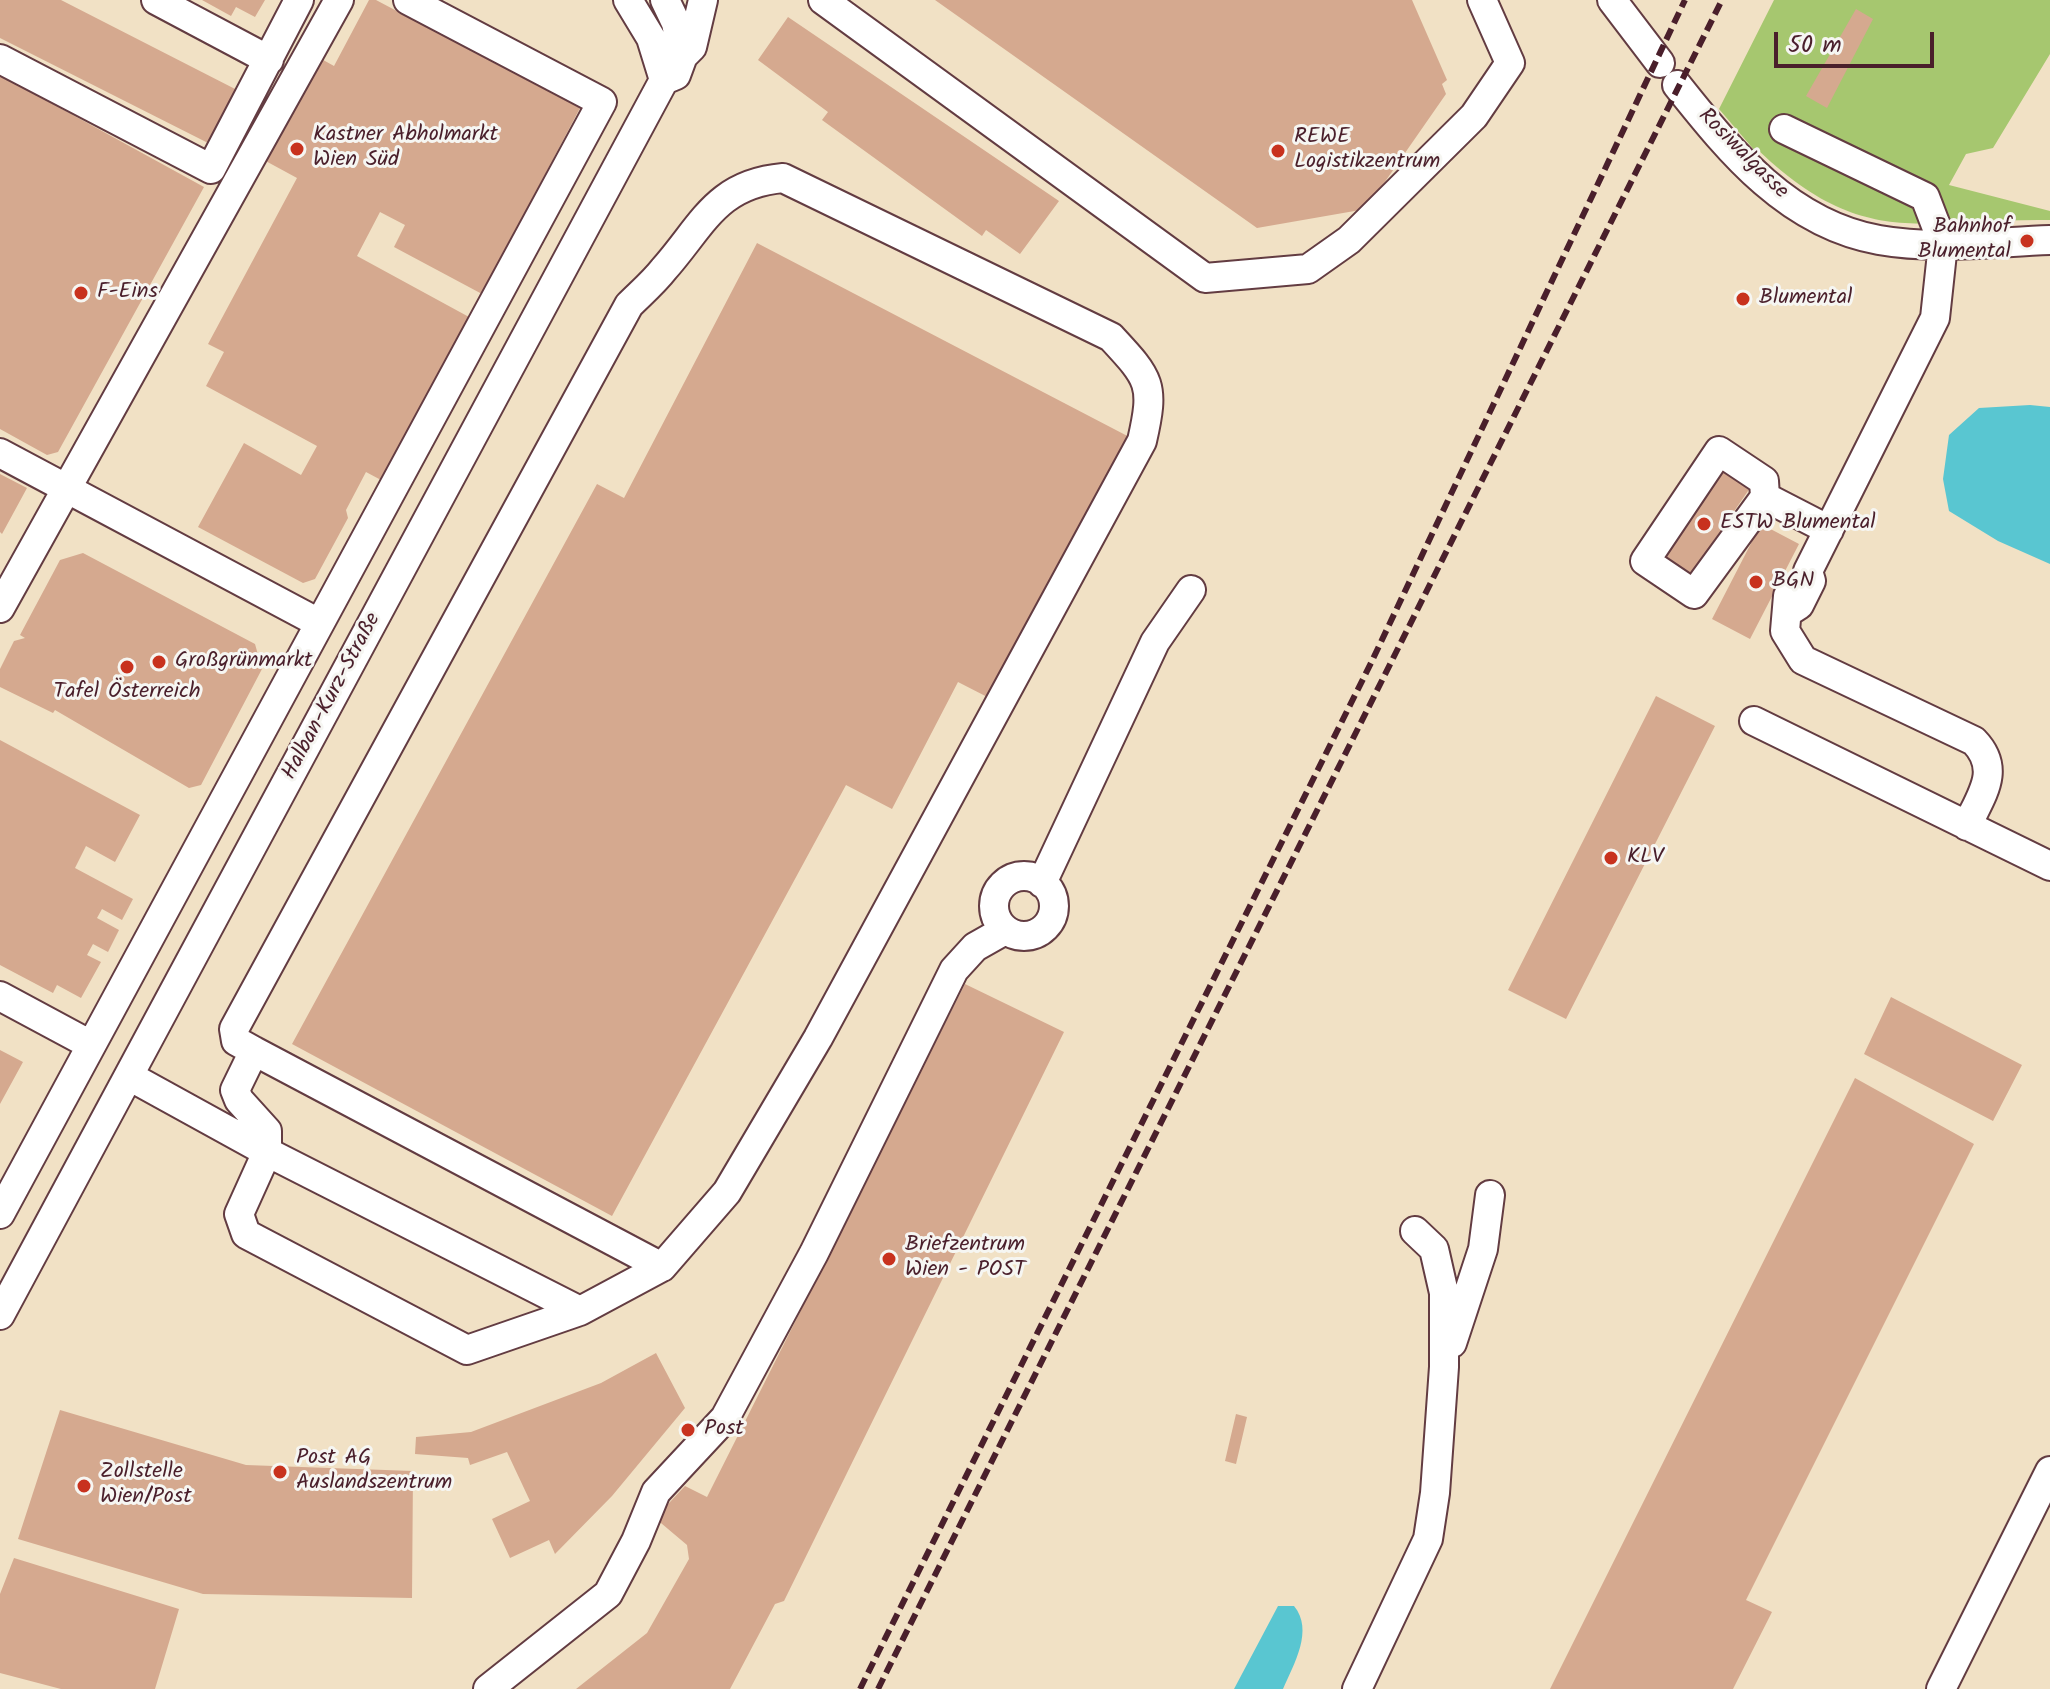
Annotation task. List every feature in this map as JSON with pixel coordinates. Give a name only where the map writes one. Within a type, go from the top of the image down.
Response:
[{"type":"street","points":[[156,0],[269,60]]},
{"type":"street","points":[[0,59],[211,169],[299,0]]},
{"type":"street","points":[[2,599],[82,463],[328,14],[339,0]]},
{"type":"street","points":[[0,1214],[602,102],[408,0]]},
{"type":"street","points":[[628,0],[651,38],[664,80]]},
{"type":"street","points":[[665,0],[676,23],[683,56]]},
{"type":"street","name":"Halban-Kurz-Straße","points":[[0,1315],[664,80],[676,75],[683,56],[692,47],[703,0]]},
{"type":"street","points":[[823,0],[1205,278],[1308,269],[1349,240],[1474,116],[1510,63],[1482,0]]},
{"type":"street","name":"Rosiwalgasse","points":[[1612,0],[1710,128],[1775,193],[1796,208],[1853,235],[1882,241],[1943,244],[2050,240]]},
{"type":"street","points":[[1784,129],[1925,197],[1943,244],[1935,318],[1808,571],[1811,581],[1799,605],[1788,612],[1785,631],[1799,651],[1824,661],[1832,671],[1974,741],[1985,753],[1989,773],[1967,826]]},
{"type":"street","points":[[254,1051],[235,1090],[239,1100],[267,1131],[267,1152],[239,1214],[246,1234],[444,1341],[467,1350],[580,1311],[662,1267],[727,1192],[818,1038],[1142,441],[1151,402],[1143,371],[1111,337],[783,178],[760,180],[729,194],[709,209],[664,269],[629,305],[234,1029],[236,1041],[662,1267]]},
{"type":"street","points":[[1719,451],[1764,481],[1765,497],[1694,594],[1645,561],[1719,451]]},
{"type":"street","points":[[0,453],[319,623]]},
{"type":"street","points":[[1765,497],[1829,530]]},
{"type":"street","points":[[1042,883],[1155,642],[1191,590]]},
{"type":"street","points":[[1754,721],[2050,866]]},
{"type":"street","points":[[1023,876],[1042,883],[1053,898],[1052,917],[1047,925],[1032,935],[1013,935],[1005,930],[998,922],[994,902],[1004,884],[1023,876]]},
{"type":"street","points":[[488,1689],[608,1594],[636,1541],[656,1492],[725,1418],[814,1253],[954,970],[975,947],[1005,930]]},
{"type":"street","points":[[0,996],[91,1045]]},
{"type":"street","points":[[129,1076],[267,1152],[580,1311]]},
{"type":"street","points":[[1444,1367],[1483,1249],[1490,1195]]},
{"type":"street","points":[[1357,1689],[1428,1539],[1444,1367],[1440,1267],[1434,1249],[1415,1231]]},
{"type":"street","points":[[1941,1689],[2050,1471]]},
{"type":"green space","points":[[1774,0],[2050,0],[2050,54],[1993,148],[1966,154],[1949,185],[2050,211],[2050,220],[1929,224],[1863,216],[1831,204],[1755,151],[1719,109]]},
{"type":"water","points":[[2050,407],[2050,564],[1998,541],[1949,511],[1943,479],[1949,435],[1979,408]]},
{"type":"water","points":[[1278,1606],[1294,1606],[1302,1626],[1297,1658],[1283,1689],[1234,1689]]},
{"type":"building","points":[[0,0],[61,0],[239,91],[212,145],[0,38]]},
{"type":"building","points":[[202,0],[265,0],[255,17],[236,7],[231,16]]},
{"type":"building","points":[[369,0],[376,0],[580,108],[482,294],[394,247],[405,225],[380,212],[357,256],[469,317],[381,480],[366,472],[346,510],[348,518],[315,579],[303,583],[198,527],[244,443],[301,475],[317,446],[206,386],[224,352],[208,344],[297,178],[262,159],[316,56],[334,66]]},
{"type":"building","name":"REWE Logistikzentrum","points":[[935,0],[1412,0],[1447,80],[1442,84],[1446,94],[1366,209],[1257,228]]},
{"type":"building","points":[[1856,9],[1873,19],[1827,108],[1806,96]]},
{"type":"building","points":[[788,17],[1059,201],[1020,254],[986,230],[982,236],[822,120],[828,112],[758,60]]},
{"type":"building","points":[[0,75],[204,187],[58,452],[47,455],[0,429]]},
{"type":"building","points":[[757,243],[1137,441],[999,703],[958,682],[892,809],[846,785],[612,1216],[292,1044],[597,484],[624,498]]},
{"type":"building","name":"ESTW Blumental","points":[[1722,468],[1750,488],[1687,580],[1659,560]]},
{"type":"building","points":[[0,474],[27,488],[2,534],[0,532]]},
{"type":"building","name":"BGN","points":[[1761,524],[1799,544],[1750,639],[1712,619]]},
{"type":"building","points":[[83,553],[255,644],[262,669],[201,785],[189,788],[55,710],[53,713],[0,687],[0,669],[14,641],[25,638],[20,635],[60,560]]},
{"type":"building","name":"KLV","points":[[1656,696],[1715,726],[1566,1019],[1508,990]]},
{"type":"building","points":[[0,740],[140,815],[115,862],[86,846],[75,868],[133,899],[122,920],[102,909],[97,918],[119,930],[108,952],[93,944],[87,955],[101,962],[81,998],[57,985],[53,993],[0,965]]},
{"type":"building","name":"Briefzentrum Wien - POST","points":[[965,984],[1064,1032],[784,1601],[775,1604],[730,1689],[576,1689],[647,1633],[689,1559],[687,1545],[655,1518],[685,1486],[707,1497]]},
{"type":"building","points":[[1891,997],[2022,1065],[1993,1121],[1864,1054]]},
{"type":"building","points":[[0,1050],[23,1062],[0,1104]]},
{"type":"building","points":[[1855,1078],[1974,1144],[1746,1600],[1772,1612],[1733,1689],[1550,1689]]},
{"type":"building","points":[[656,1353],[685,1408],[612,1496],[555,1554],[549,1540],[510,1558],[492,1519],[530,1501],[507,1452],[470,1465],[468,1458],[415,1454],[416,1437],[471,1432],[601,1383]]},
{"type":"building","points":[[60,1410],[246,1465],[413,1471],[412,1598],[203,1594],[18,1539]]},
{"type":"building","points":[[1236,1414],[1247,1417],[1236,1464],[1225,1461]]},
{"type":"building","points":[[14,1558],[179,1609],[155,1689],[61,1689],[0,1673],[0,1594]]},
{"type":"railway","points":[[860,1689],[1371,663],[1685,0]]},
{"type":"railway","points":[[878,1689],[1722,0]]},
{"type":"place","name":"Kastner Abholmarkt Wien Süd","points":[[297,149]]},
{"type":"place","name":"REWE Logistikzentrum","points":[[1278,151]]},
{"type":"place","name":"Bahnhof Blumental","points":[[2027,241]]},
{"type":"place","name":"F-Eins","points":[[81,293]]},
{"type":"place","name":"Blumental","points":[[1743,299]]},
{"type":"place","name":"ESTW Blumental","points":[[1704,524]]},
{"type":"place","name":"BGN","points":[[1756,582]]},
{"type":"place","name":"Großgrünmarkt","points":[[159,662]]},
{"type":"place","name":"Tafel Österreich","points":[[127,667]]},
{"type":"place","name":"KLV","points":[[1611,858]]},
{"type":"place","name":"Briefzentrum Wien - POST","points":[[889,1259]]},
{"type":"place","name":"Post","points":[[688,1430]]},
{"type":"place","name":"Post AG Auslandszentrum","points":[[280,1472]]},
{"type":"place","name":"Zollstelle Wien/Post","points":[[84,1486]]}]
